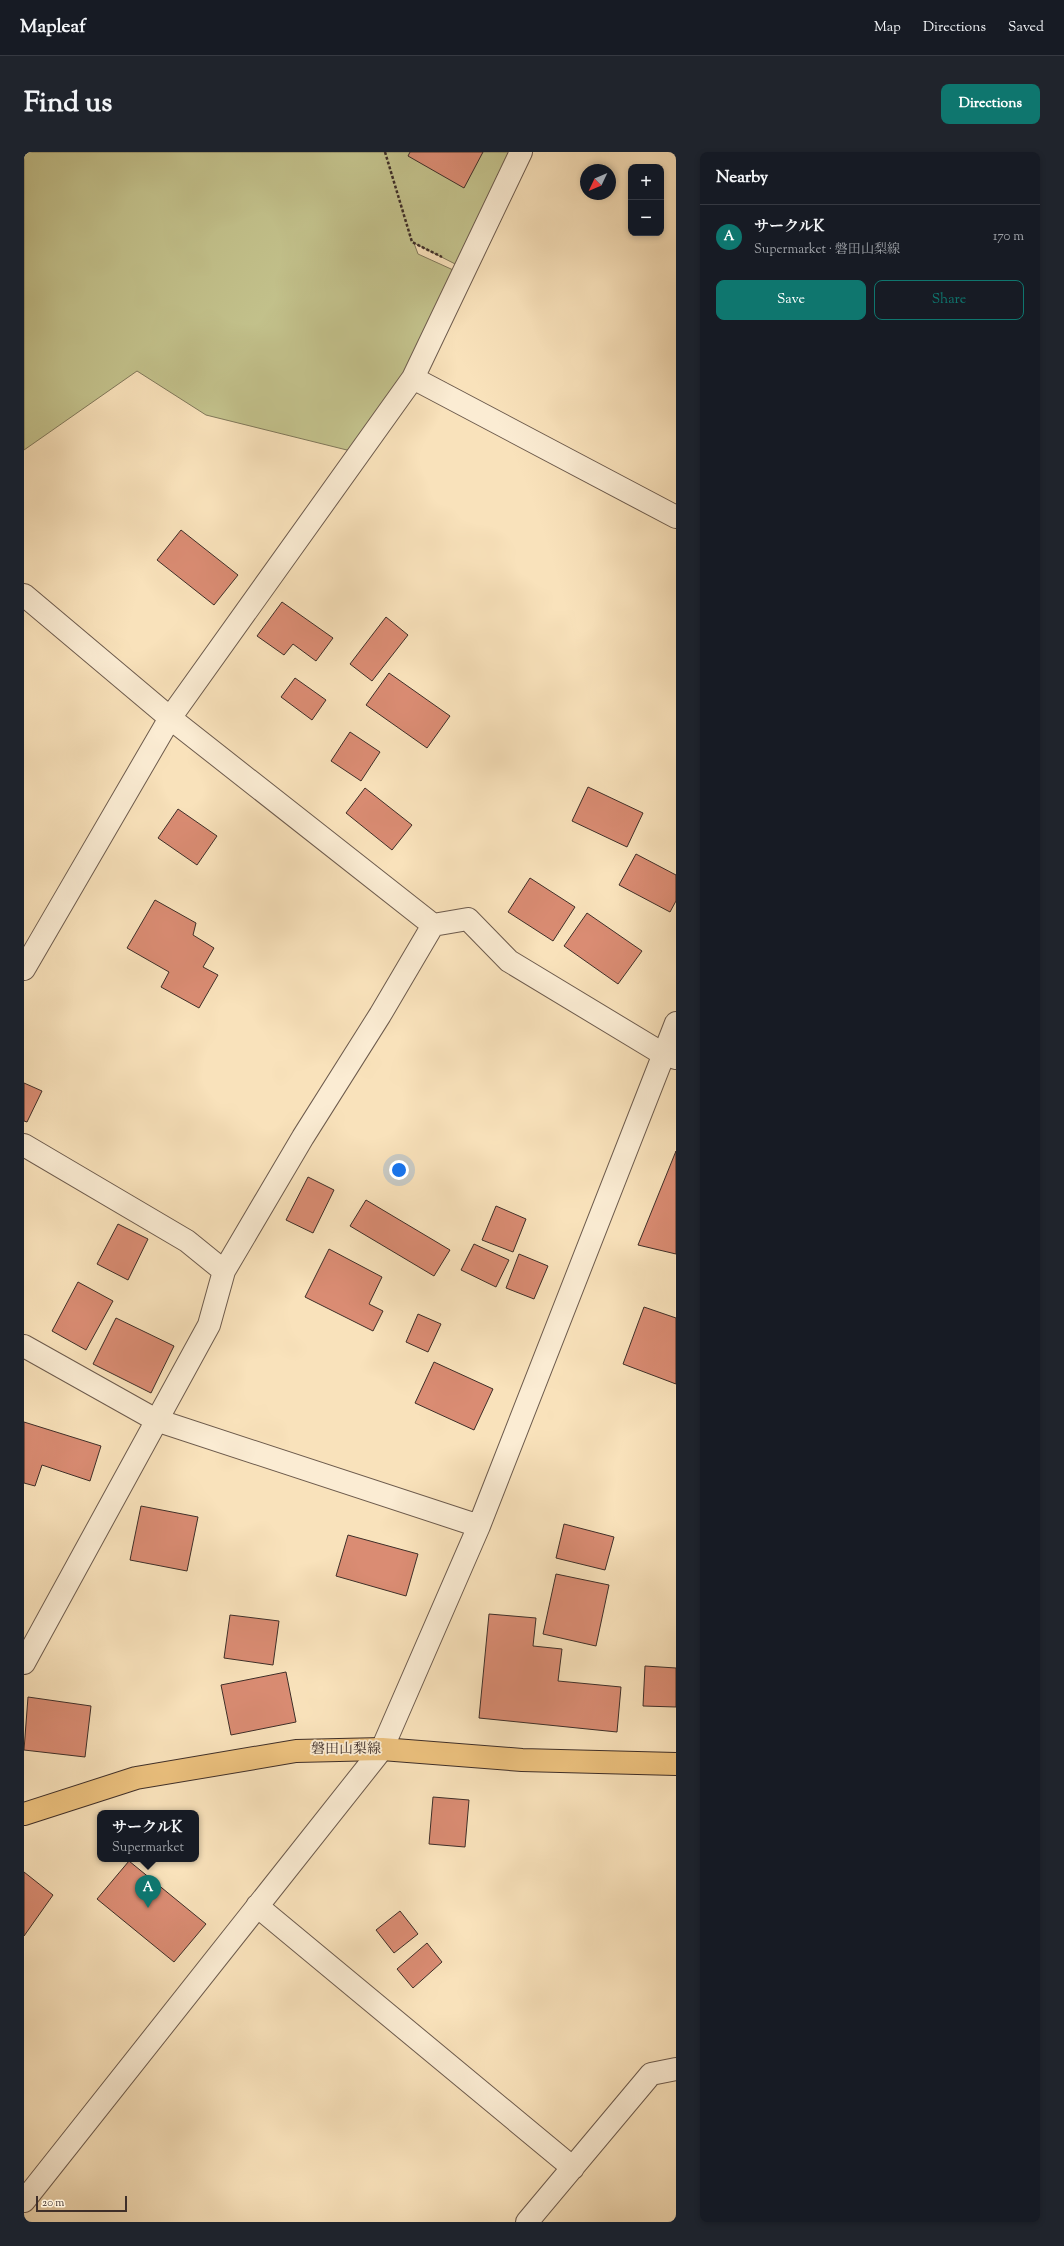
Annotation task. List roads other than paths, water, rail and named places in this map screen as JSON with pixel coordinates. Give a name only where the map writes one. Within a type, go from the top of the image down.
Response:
[{"type":"main road","name":"磐田山梨線","points":[[24,1814],[136,1778],[296,1751],[382,1750],[522,1760],[676,1764]]},
{"type":"street","points":[[24,969],[170,718],[413,378],[521,152]]},
{"type":"street","points":[[413,378],[676,517]]},
{"type":"street","points":[[24,595],[170,718],[433,925],[468,919],[509,961],[670,1056]]},
{"type":"street","points":[[24,1663],[209,1325],[224,1271],[303,1137],[380,1015],[433,925]]},
{"type":"street","points":[[24,2201],[382,1750],[479,1526],[670,1056],[676,1023]]},
{"type":"street","points":[[24,1145],[186,1241],[224,1271]]},
{"type":"street","points":[[24,1346],[156,1420],[479,1526]]},
{"type":"street","points":[[258,1906],[573,2168]]},
{"type":"street","points":[[527,2222],[651,2074],[676,2069]]},
{"type":"place","name":"サークルK","points":[[148,1908]]}]
